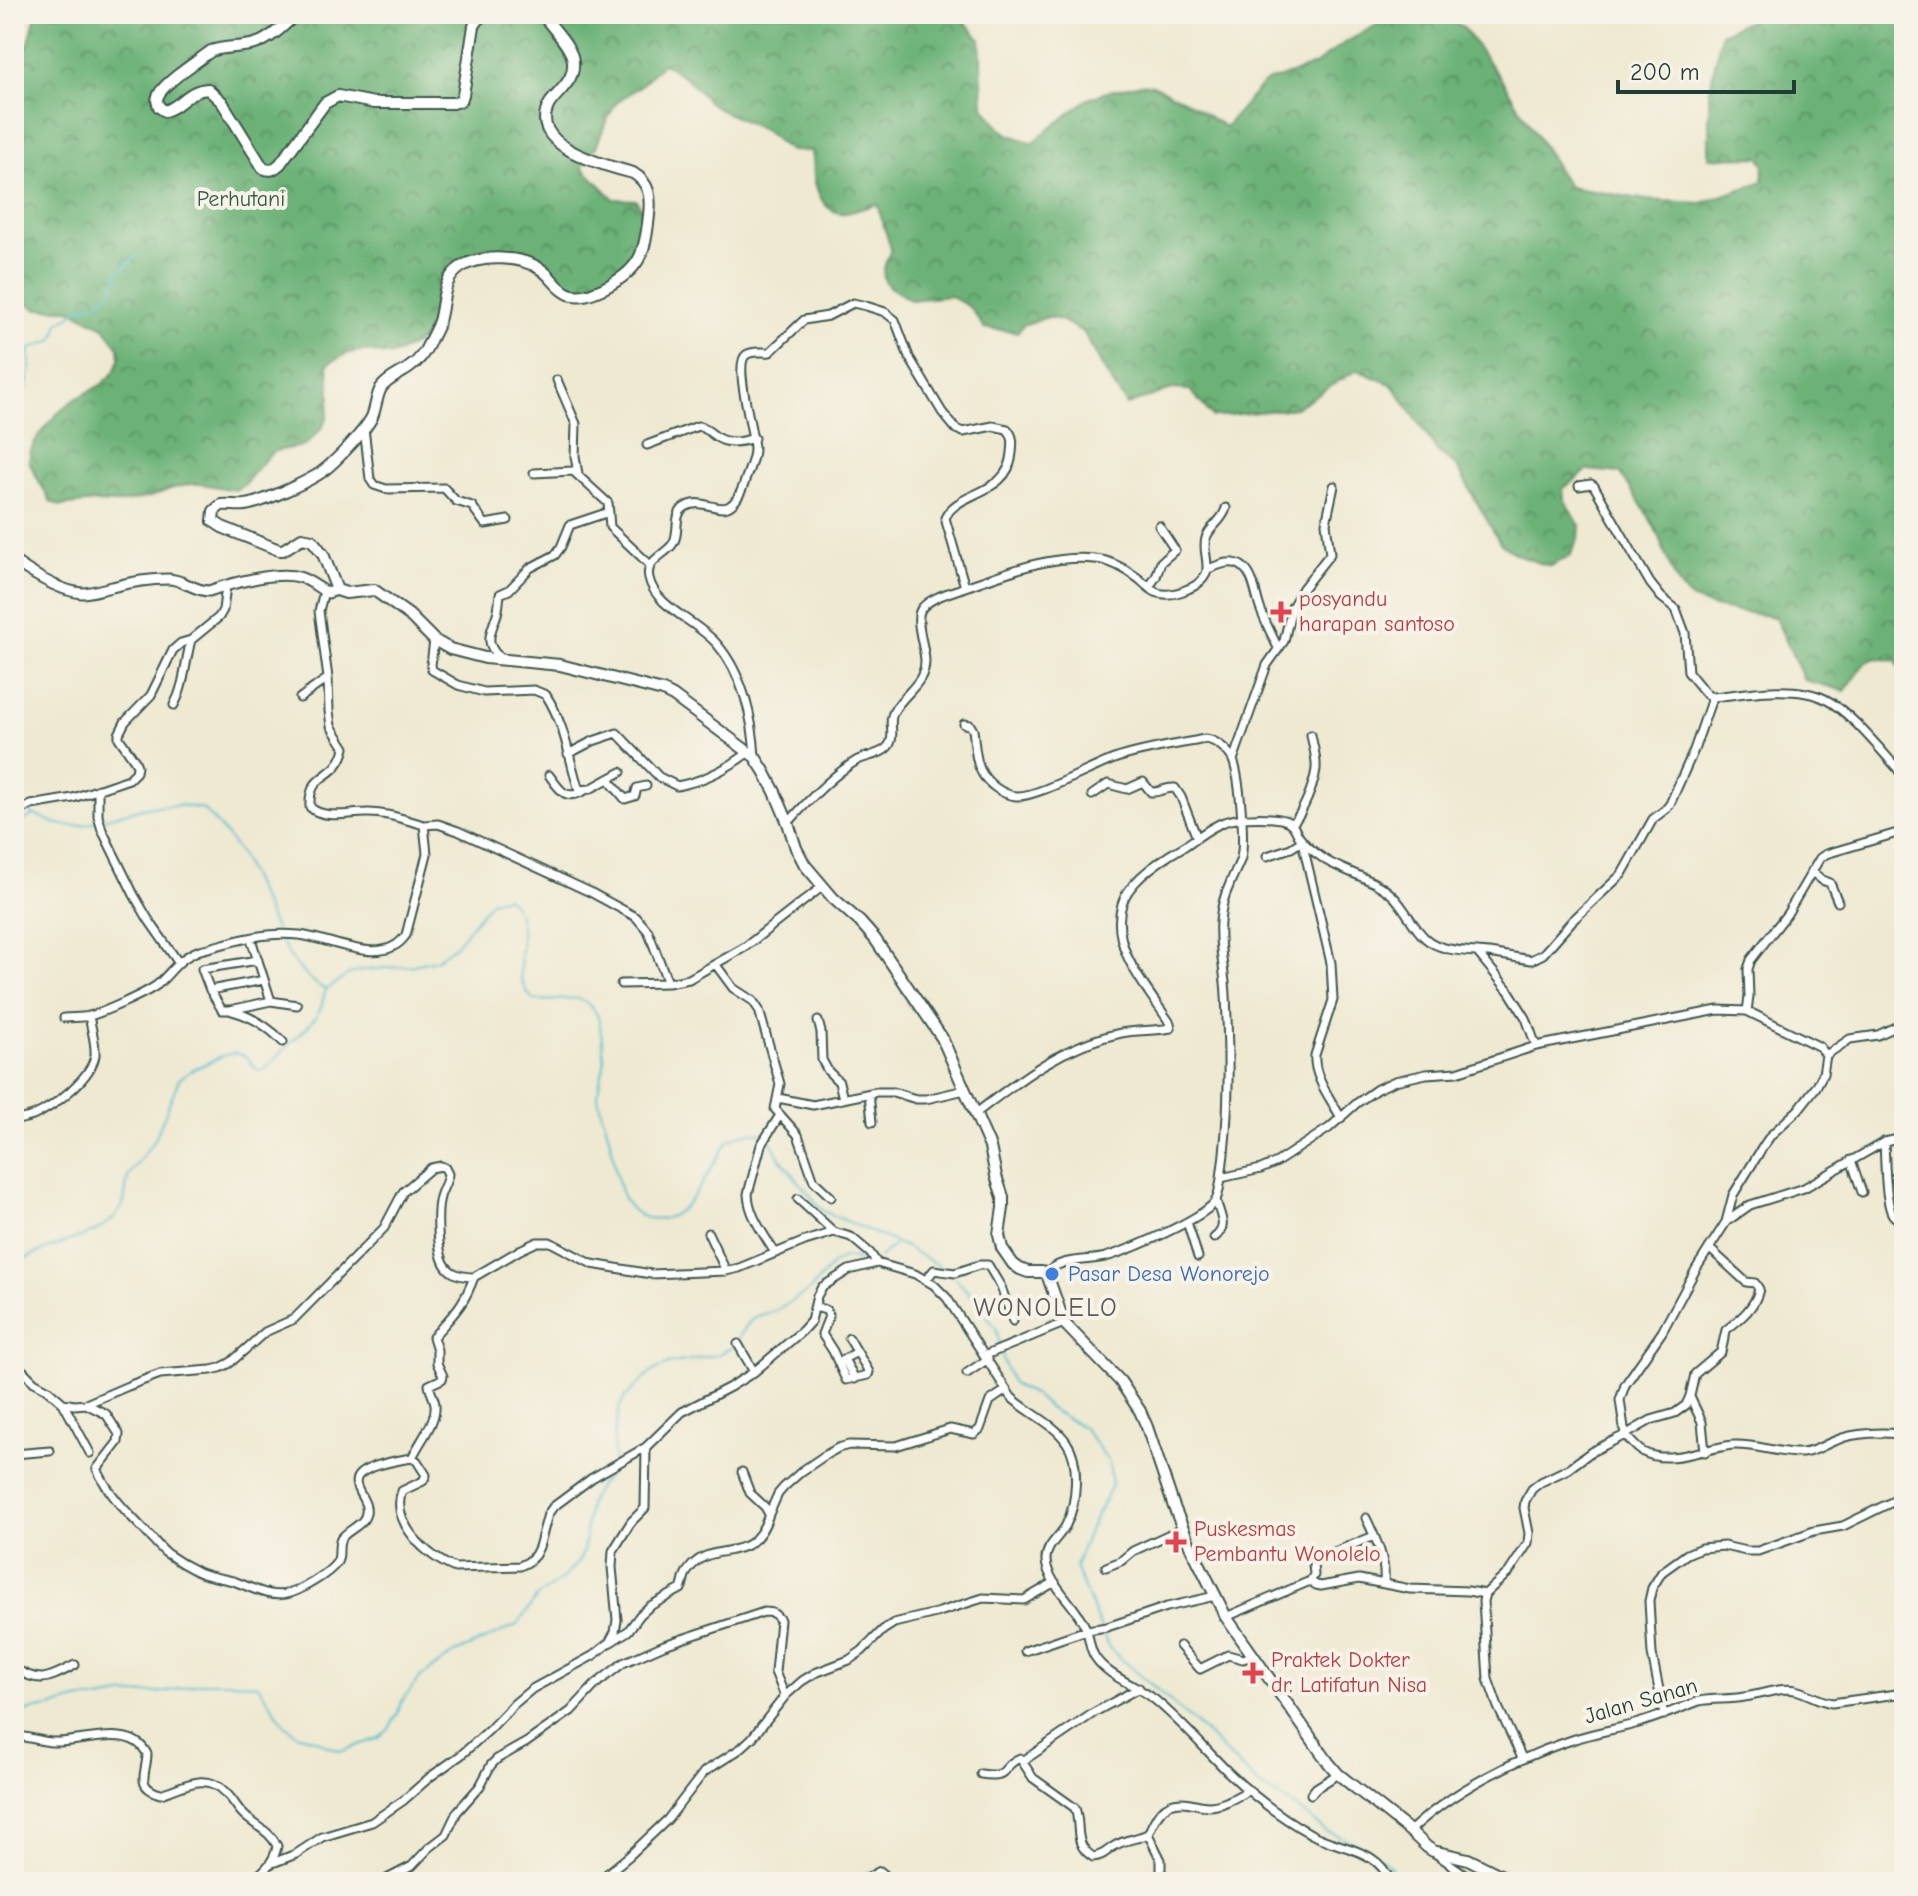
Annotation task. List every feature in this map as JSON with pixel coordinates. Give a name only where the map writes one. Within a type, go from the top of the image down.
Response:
[{"type":"main road","points":[[296,14],[262,41],[211,51],[160,93],[157,99],[159,107],[165,111],[171,110],[192,92],[208,89],[222,102],[263,168],[274,170],[325,103],[338,96],[374,103],[453,103],[461,100],[474,26],[482,14]]},
{"type":"main road","points":[[542,14],[573,55],[574,65],[569,81],[545,113],[547,129],[566,148],[589,161],[633,173],[645,183],[650,207],[646,238],[639,259],[628,273],[615,282],[583,295],[562,290],[545,272],[528,262],[482,258],[460,267],[448,280],[439,321],[421,357],[381,388],[373,415],[328,466],[314,477],[246,505],[217,507],[213,513],[215,524],[275,549],[283,550],[302,538],[312,540],[323,554],[337,590],[346,593],[374,590],[409,615],[434,640],[450,649],[485,658],[560,665],[663,691],[752,755],[764,771],[805,865],[882,949],[936,1028],[990,1147],[1003,1197],[999,1235],[1002,1248],[1020,1269],[1047,1274],[1064,1323],[1120,1381],[1140,1411],[1183,1528],[1226,1617],[1252,1656],[1338,1774],[1433,1851],[1468,1859],[1514,1882]]},
{"type":"street","points":[[568,754],[617,733],[659,777],[677,786],[719,773],[752,755],[754,733],[742,688],[730,661],[696,624],[656,595],[648,570],[674,544],[677,518],[683,508],[700,503],[723,508],[738,499],[754,454],[741,364],[751,352],[770,352],[804,320],[828,316],[853,303],[885,312],[895,320],[909,357],[942,412],[956,429],[963,432],[1002,426],[1013,438],[1008,472],[982,493],[951,508],[945,518],[965,587]]},
{"type":"street","points":[[557,380],[576,424],[578,474]]},
{"type":"street","points":[[647,445],[698,426],[721,441],[754,438]]},
{"type":"street","points":[[364,428],[370,479],[374,485],[386,489],[444,488],[456,501],[472,506],[485,524],[508,520]]},
{"type":"street","points":[[534,473],[573,471],[578,474],[607,501],[610,527],[650,565]]},
{"type":"street","points":[[1214,1238],[1223,1228],[1216,1200],[1225,1150],[1230,1064],[1220,920],[1227,889],[1240,859],[1241,819],[1233,760],[1267,665],[1284,641],[1289,614],[1330,554],[1326,523],[1334,486]]},
{"type":"street","points":[[1579,486],[1594,486],[1650,583],[1676,609],[1685,633],[1688,672],[1707,695],[1714,697],[1757,691],[1817,695],[1841,709],[1904,778]]},
{"type":"street","points":[[788,823],[846,768],[888,747],[892,713],[921,678],[925,663],[918,619],[919,612],[930,601],[965,587],[1065,558],[1104,561],[1130,573],[1157,593],[1180,592],[1202,581],[1208,569],[1206,537],[1226,508]]},
{"type":"street","points":[[501,660],[490,646],[491,628],[499,611],[500,594],[509,590],[530,568],[555,555],[570,525],[609,512]]},
{"type":"street","points":[[1149,587],[1161,562],[1175,550],[1159,526]]},
{"type":"street","points":[[14,561],[49,582],[83,593],[140,580],[171,579],[209,591],[251,579],[292,576],[328,593],[337,590]]},
{"type":"street","points":[[1208,569],[1229,562],[1245,569],[1254,584],[1260,609],[1278,648]]},
{"type":"street","points":[[14,814],[27,807],[73,798],[129,779],[136,772],[135,761],[120,742],[119,734],[125,722],[151,695],[173,650],[219,617],[226,586]]},
{"type":"street","points":[[324,591],[319,611],[331,726],[345,748],[336,769],[317,780],[313,786],[310,807],[322,813],[371,812],[424,825],[438,824],[590,892],[636,917],[648,931],[668,983]]},
{"type":"street","points":[[174,705],[182,691],[184,663],[191,640]]},
{"type":"street","points":[[434,640],[431,668],[458,685],[484,692],[534,690],[546,695],[566,736],[578,787],[584,791]]},
{"type":"street","points":[[300,698],[328,678]]},
{"type":"street","points":[[975,1114],[1025,1076],[1078,1045],[1121,1033],[1171,1028],[1123,947],[1119,913],[1124,895],[1134,883],[1159,862],[1226,821],[1284,820],[1292,824],[1302,841],[1314,852],[1379,885],[1391,895],[1426,940],[1444,948],[1536,959],[1622,874],[1653,819],[1670,804],[1714,697]]},
{"type":"street","points":[[964,724],[972,727],[980,771],[994,787],[1019,797],[1116,759],[1205,739],[1220,745],[1233,760]]},
{"type":"street","points":[[1292,824],[1302,812],[1316,771],[1311,735]]},
{"type":"street","points":[[549,775],[559,789],[569,796],[621,772]]},
{"type":"street","points":[[608,779],[625,799],[635,796],[637,788],[646,786]]},
{"type":"street","points":[[1092,795],[1108,784],[1127,789],[1143,782],[1151,792],[1175,788],[1197,838]]},
{"type":"street","points":[[98,789],[98,816],[102,830],[134,895],[178,962]]},
{"type":"street","points":[[64,1018],[89,1016],[148,992],[189,954],[269,935],[300,935],[355,949],[382,951],[394,947],[406,935],[427,854],[424,825]]},
{"type":"street","points":[[1747,1011],[1751,960],[1787,914],[1820,858],[1904,831]]},
{"type":"street","points":[[1267,856],[1302,841]]},
{"type":"street","points":[[1302,841],[1331,963],[1333,1000],[1314,1064],[1341,1118]]},
{"type":"street","points":[[1811,871],[1830,883],[1838,902]]},
{"type":"street","points":[[621,984],[668,983],[689,979],[745,947],[823,886]]},
{"type":"street","points":[[251,939],[271,1001]]},
{"type":"street","points":[[1477,952],[1509,991],[1526,1018],[1536,1046]]},
{"type":"street","points":[[258,960],[202,969],[222,1010],[271,1001],[297,1005]]},
{"type":"street","points":[[716,965],[733,988],[753,1001],[759,1010],[780,1084],[775,1107],[798,1135],[814,1181],[831,1197]]},
{"type":"street","points":[[210,990],[264,980]]},
{"type":"street","points":[[230,1010],[263,1024],[283,1042]]},
{"type":"street","points":[[1221,1178],[1277,1162],[1377,1089],[1395,1081],[1426,1074],[1457,1072],[1536,1046],[1718,1010],[1747,1011],[1820,1047],[1826,1055],[1823,1074],[1798,1110],[1764,1145],[1733,1195],[1726,1222],[1696,1269],[1670,1321],[1625,1385],[1620,1400],[1625,1435],[1646,1454],[1661,1457],[1735,1445],[1801,1453],[1816,1450],[1841,1438],[1886,1433],[1904,1435]]},
{"type":"street","points":[[14,1121],[34,1115],[51,1104],[73,1088],[88,1071],[95,1055],[89,1016]]},
{"type":"street","points":[[818,1021],[822,1060],[839,1082],[843,1099]]},
{"type":"street","points":[[1826,1055],[1850,1039],[1878,1035],[1904,1023]]},
{"type":"street","points":[[778,1098],[813,1105],[885,1092],[926,1099],[965,1090]]},
{"type":"street","points":[[869,1094],[872,1122]]},
{"type":"street","points":[[775,1253],[751,1211],[748,1194],[761,1145],[780,1115]]},
{"type":"street","points":[[1726,1222],[1744,1208],[1804,1188],[1884,1142],[1904,1138]]},
{"type":"street","points":[[1884,1142],[1890,1210],[1904,1223]]},
{"type":"street","points":[[1851,1160],[1862,1192]]},
{"type":"street","points":[[63,1403],[86,1404],[160,1374],[211,1370],[230,1363],[265,1332],[294,1319],[384,1228],[403,1192],[431,1168],[441,1166],[448,1174],[440,1198],[440,1249],[446,1266],[453,1273],[465,1277],[474,1277],[537,1242],[550,1242],[598,1266],[651,1274],[726,1271],[834,1232]]},
{"type":"street","points":[[798,1199],[834,1232],[851,1237],[877,1263]]},
{"type":"street","points":[[1047,1274],[1055,1266],[1106,1257],[1187,1222],[1216,1200]]},
{"type":"street","points":[[1187,1222],[1198,1257]]},
{"type":"street","points":[[708,1233],[726,1271]]},
{"type":"street","points":[[1522,1758],[1488,1679],[1485,1594],[1509,1572],[1528,1543],[1524,1508],[1532,1489],[1591,1452],[1651,1420],[1682,1409],[1690,1396],[1695,1374],[1721,1352],[1726,1330],[1745,1315],[1758,1296],[1759,1289],[1755,1283],[1746,1282],[1709,1248]]},
{"type":"street","points":[[86,1404],[106,1414],[119,1434],[118,1442],[97,1469],[103,1482],[121,1506],[166,1552],[200,1573],[272,1594],[286,1594],[302,1588],[338,1560],[342,1537],[356,1527],[366,1513],[356,1484],[361,1473],[383,1464],[412,1458],[426,1475],[423,1481],[402,1491],[399,1500],[399,1511],[410,1533],[444,1564],[455,1568],[520,1566],[535,1555],[553,1507],[592,1478],[646,1447],[682,1412],[754,1372],[811,1321],[822,1287],[849,1270],[877,1263],[915,1274],[934,1285],[947,1298],[1018,1404],[1058,1433],[1072,1451],[1074,1490],[1067,1524],[1047,1552],[1046,1561],[1049,1572],[1087,1630],[1096,1658],[1172,1715],[1249,1790],[1312,1835],[1370,1856],[1383,1868],[1390,1882]]},
{"type":"street","points":[[926,1280],[934,1270],[955,1273],[988,1265],[1001,1287],[1013,1321]]},
{"type":"street","points":[[412,1458],[426,1436],[435,1405],[429,1385],[443,1376],[437,1363],[433,1337],[459,1309],[474,1277]]},
{"type":"street","points":[[815,1307],[826,1310],[829,1316],[822,1334],[846,1380],[868,1375],[869,1372],[849,1338]]},
{"type":"street","points":[[967,1373],[987,1357],[1064,1323]]},
{"type":"street","points":[[738,1344],[754,1372]]},
{"type":"street","points":[[855,1379],[844,1359],[857,1352]]},
{"type":"street","points":[[14,1362],[34,1382],[63,1403],[90,1453]]},
{"type":"street","points":[[270,1864],[296,1854],[322,1837],[372,1822],[461,1755],[532,1689],[594,1655],[628,1631],[650,1606],[684,1587],[685,1574],[696,1563],[713,1553],[740,1549],[753,1543],[778,1494],[824,1456],[849,1445],[896,1446],[950,1429],[974,1434],[980,1429],[990,1401],[1006,1390]]},
{"type":"street","points":[[1690,1396],[1702,1422],[1705,1452]]},
{"type":"street","points":[[609,1643],[617,1620],[613,1551],[631,1522],[645,1508],[646,1447]]},
{"type":"street","points":[[14,1454],[50,1451]]},
{"type":"street","points":[[742,1472],[750,1493],[769,1514]]},
{"type":"street","points":[[1664,1715],[1652,1654],[1649,1601],[1652,1588],[1662,1572],[1701,1548],[1724,1546],[1758,1551],[1814,1531],[1843,1526],[1904,1496]]},
{"type":"street","points":[[1366,1518],[1381,1551],[1384,1583]]},
{"type":"street","points":[[1106,1567],[1183,1528]]},
{"type":"street","points":[[1226,1617],[1310,1581],[1314,1575],[1313,1564],[1319,1558],[1374,1536]]},
{"type":"street","points":[[1310,1581],[1321,1586],[1359,1579],[1410,1589],[1485,1594]]},
{"type":"street","points":[[597,1882],[668,1819],[704,1772],[740,1749],[785,1696],[815,1673],[849,1660],[894,1623],[983,1598],[1024,1600],[1055,1582]]},
{"type":"street","points":[[1025,1651],[1087,1630],[1215,1596]]},
{"type":"street","points":[[381,1882],[412,1866],[446,1835],[457,1812],[480,1786],[497,1759],[571,1711],[596,1684],[628,1660],[664,1645],[770,1612],[780,1620],[775,1675],[785,1696]]},
{"type":"street","points":[[1180,1646],[1200,1669],[1228,1655],[1243,1659],[1252,1656]]},
{"type":"street","points":[[14,1668],[29,1678],[40,1679],[75,1665]]},
{"type":"street","points":[[1023,1761],[1095,1712],[1139,1688]]},
{"type":"street","name":"Jalan Sanan","points":[[1410,1831],[1446,1801],[1522,1758],[1709,1699],[1742,1698],[1778,1690],[1799,1691],[1832,1703],[1904,1693]]},
{"type":"street","points":[[14,1736],[53,1742],[114,1736],[131,1739],[141,1744],[147,1754],[143,1780],[148,1789],[160,1794],[202,1781],[223,1789],[238,1810],[274,1839],[277,1846],[270,1864],[250,1882]]},
{"type":"street","points":[[981,1774],[998,1776],[1020,1758],[1033,1778],[1075,1808],[1079,1842],[1093,1857],[1103,1855],[1117,1844],[1148,1834],[1155,1817],[1169,1805],[1184,1802],[1211,1806],[1249,1790]]},
{"type":"street","points":[[1311,1794],[1323,1782],[1338,1774]]},
{"type":"street","points":[[1148,1834],[1161,1860],[1161,1882]]},
{"type":"street","points":[[1433,1851],[1476,1882]]},
{"type":"street","points":[[859,1882],[880,1871],[885,1875],[884,1882]]},
{"type":"green space","name":"Perhutani","points":[[36,14],[958,14],[980,39],[983,105],[1000,128],[1032,143],[1088,99],[1142,84],[1153,85],[1184,100],[1225,127],[1269,80],[1315,65],[1341,45],[1396,14],[1426,14],[1463,27],[1505,85],[1569,187],[1647,200],[1702,203],[1763,181],[1764,164],[1759,157],[1709,158],[1709,94],[1721,33],[1763,14],[1904,14],[1904,676],[1896,661],[1875,658],[1865,663],[1845,691],[1804,680],[1775,617],[1707,605],[1684,592],[1654,526],[1620,473],[1588,470],[1563,489],[1564,499],[1580,526],[1579,537],[1570,556],[1551,566],[1512,551],[1500,543],[1456,465],[1438,452],[1391,384],[1357,370],[1295,408],[1213,417],[1190,390],[1172,389],[1127,405],[1084,333],[1061,320],[1048,317],[1023,325],[1018,332],[984,328],[971,308],[950,296],[910,300],[884,280],[891,249],[877,204],[838,213],[827,207],[817,190],[811,151],[790,151],[764,130],[720,110],[686,78],[663,63],[641,85],[616,103],[596,147],[582,167],[614,199],[636,200],[642,213],[645,225],[643,237],[622,267],[611,275],[576,287],[564,281],[545,263],[522,253],[476,254],[460,259],[448,267],[441,277],[431,323],[419,342],[394,354],[355,352],[328,364],[330,395],[327,418],[322,428],[308,443],[275,451],[244,485],[235,490],[191,484],[119,503],[61,506],[51,502],[34,472],[29,461],[31,450],[56,415],[109,378],[120,358],[119,348],[104,327],[70,309],[36,309],[19,297],[14,301],[14,42],[28,46]]},
{"type":"waterway","points":[[14,414],[29,377],[29,350],[52,341],[58,324],[79,309],[95,304],[111,291],[119,271],[135,257]]},
{"type":"waterway","points":[[14,804],[23,806]]},
{"type":"waterway","points":[[103,819],[146,807],[181,805],[203,809],[240,854],[276,931]]},
{"type":"waterway","points":[[29,809],[34,815],[59,824],[97,821]]},
{"type":"waterway","points":[[14,825],[34,815]]},
{"type":"waterway","points":[[279,936],[298,967],[326,990],[349,974],[436,960],[455,946],[491,901],[506,897],[514,905],[521,924],[521,978],[533,1000],[580,999],[598,1017],[604,1062],[599,1103],[621,1192],[632,1209],[651,1219],[673,1215],[692,1198],[728,1141],[745,1134],[763,1134]]},
{"type":"waterway","points":[[14,1264],[94,1232],[115,1218],[124,1202],[128,1176],[155,1139],[179,1079],[222,1056],[235,1053],[245,1056],[261,1071],[314,1020],[326,990]]},
{"type":"waterway","points":[[771,1141],[779,1157],[823,1211],[906,1247],[941,1267]]},
{"type":"waterway","points":[[879,1258],[896,1243]]},
{"type":"waterway","points":[[614,1462],[614,1435],[620,1406],[625,1397],[653,1371],[668,1364],[717,1355],[733,1347],[754,1317],[775,1311],[810,1290],[833,1264],[845,1257],[872,1260]]},
{"type":"waterway","points":[[954,1277],[996,1328],[1012,1384],[1035,1395],[1050,1409],[1083,1427],[1109,1462],[1112,1485],[1075,1567],[1109,1648],[1194,1722],[1261,1787],[1293,1805],[1326,1831],[1363,1847],[1387,1863],[1403,1882]]},
{"type":"waterway","points":[[14,1716],[82,1699],[166,1692],[205,1682],[234,1682],[258,1685],[284,1724],[296,1734],[327,1746],[342,1751],[379,1738],[388,1730],[401,1703],[419,1678],[453,1654],[517,1625],[537,1597],[563,1578],[578,1562],[583,1553],[589,1504],[599,1485],[610,1474]]},
{"type":"place","name":"posyandu harapan santoso","points":[[1281,612]]},
{"type":"place","name":"Pasar Desa Wonorejo","points":[[1052,1274]]},
{"type":"place","name":"Puskesmas Pembantu Wonolelo","points":[[1176,1542]]},
{"type":"place","name":"Praktek Dokter dr. Latifatun Nisa","points":[[1253,1673]]},
{"type":"district","name":"WONOLELO","points":[[1046,1308]]}]
